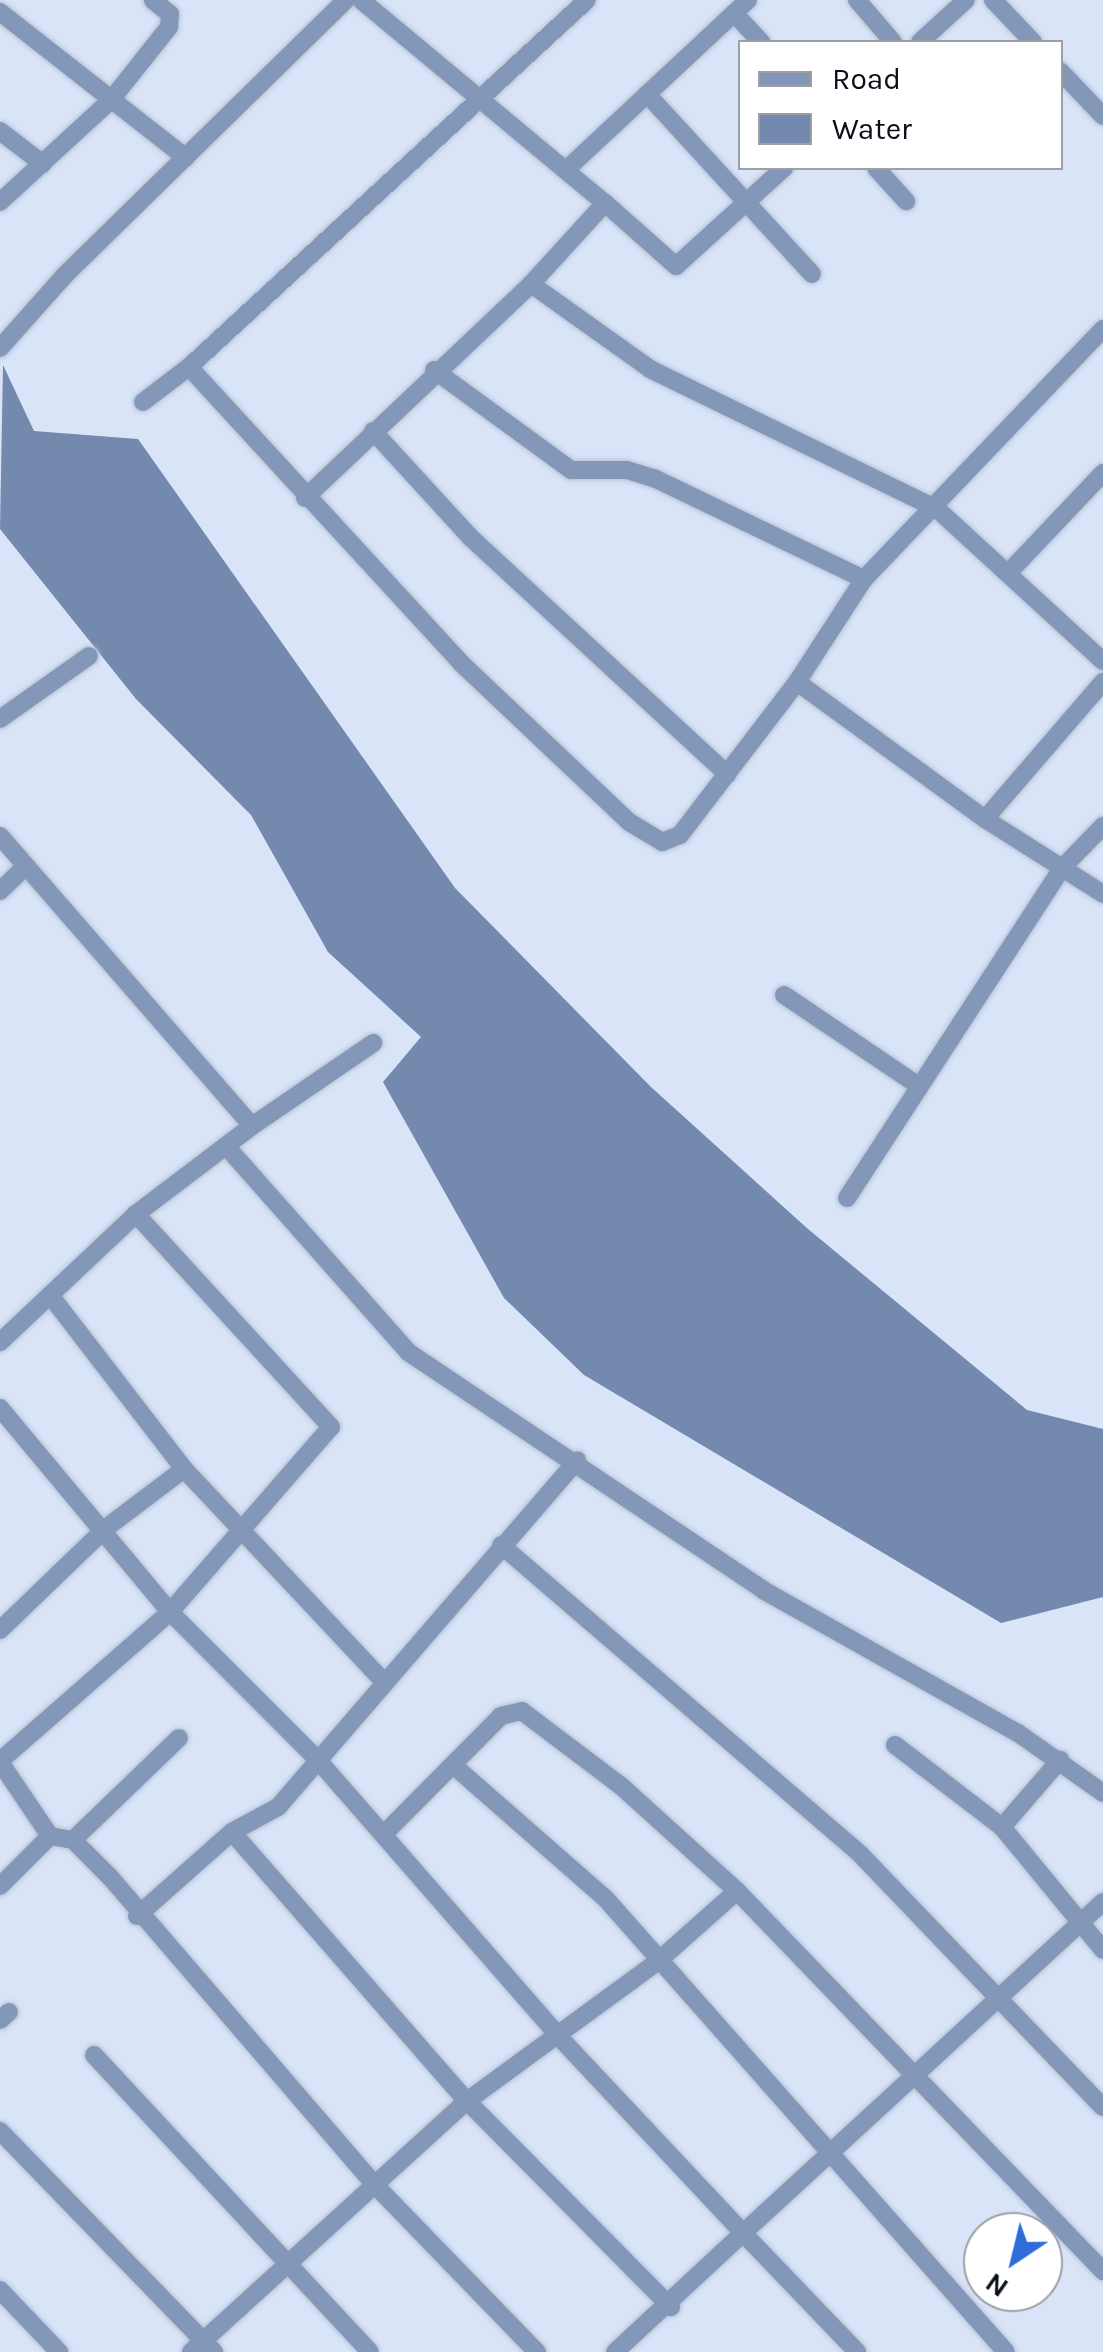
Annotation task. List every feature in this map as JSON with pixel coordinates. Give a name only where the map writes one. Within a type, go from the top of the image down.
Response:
[{"type":"street","points":[[0,202],[111,100],[170,27],[170,14],[153,0]]},
{"type":"street","points":[[1,347],[346,0]]},
{"type":"street","points":[[362,0],[568,168],[676,266],[782,170]]},
{"type":"street","points":[[143,402],[189,367],[587,0]]},
{"type":"street","points":[[858,0],[891,40]]},
{"type":"street","points":[[922,40],[966,0]]},
{"type":"street","points":[[994,0],[1032,40]]},
{"type":"street","points":[[568,168],[741,6],[761,40]]},
{"type":"street","points":[[0,12],[186,158]]},
{"type":"street","points":[[1063,74],[1103,116]]},
{"type":"street","points":[[647,94],[812,274]]},
{"type":"street","points":[[0,131],[43,164]]},
{"type":"street","points":[[878,170],[906,201]]},
{"type":"street","points":[[305,498],[434,370],[531,284],[605,203]]},
{"type":"street","points":[[531,284],[650,370],[936,508],[1011,570],[1103,661]]},
{"type":"street","points":[[189,367],[305,498],[462,664],[644,834],[662,842],[680,835],[798,682],[864,580],[1103,329]]},
{"type":"street","points":[[434,370],[571,470],[626,470],[656,479],[864,580]]},
{"type":"street","points":[[373,431],[470,537],[727,774]]},
{"type":"street","points":[[1011,570],[1103,473]]},
{"type":"street","points":[[0,720],[88,656]]},
{"type":"street","points":[[798,682],[985,819],[1103,894]]},
{"type":"street","points":[[985,819],[1103,682]]},
{"type":"street","points":[[847,1198],[1062,868],[1103,826]]},
{"type":"street","points":[[0,836],[252,1126]]},
{"type":"street","points":[[0,891],[24,868]]},
{"type":"street","points":[[784,995],[919,1086]]},
{"type":"street","points":[[0,1342],[136,1214],[252,1126],[373,1044]]},
{"type":"street","points":[[226,1146],[408,1352],[577,1460],[763,1590],[1060,1760],[1103,1793]]},
{"type":"street","points":[[136,1214],[331,1427],[170,1612],[0,1761],[50,1836],[73,1840],[375,2185],[537,2352]]},
{"type":"street","points":[[50,1295],[184,1469],[245,1528],[383,1682]]},
{"type":"street","points":[[0,1408],[106,1528],[170,1612],[317,1760],[560,2038],[857,2352]]},
{"type":"street","points":[[137,1916],[232,1832],[278,1807],[577,1460]]},
{"type":"street","points":[[0,1630],[106,1528],[184,1469]]},
{"type":"street","points":[[501,1545],[861,1855],[1103,2107]]},
{"type":"street","points":[[384,1834],[501,1716],[512,1710],[533,1716],[736,1891],[1103,2270]]},
{"type":"street","points":[[73,1840],[179,1738]]},
{"type":"street","points":[[895,1745],[1002,1828],[1103,1950]]},
{"type":"street","points":[[1002,1828],[1060,1760]]},
{"type":"street","points":[[452,1765],[606,1899],[828,2158],[1006,2352]]},
{"type":"street","points":[[232,1832],[467,2102],[670,2307]]},
{"type":"street","points":[[0,1886],[50,1836]]},
{"type":"street","points":[[0,2131],[202,2348],[467,2102],[560,2038],[657,1962],[736,1891]]},
{"type":"street","points":[[616,2352],[670,2307],[913,2073],[1103,1902]]},
{"type":"street","points":[[94,2055],[370,2352]]},
{"type":"street","points":[[0,2290],[58,2352]]},
{"type":"water","points":[[3,365],[34,431],[138,439],[455,888],[651,1087],[808,1229],[1027,1410],[1103,1429],[1103,1597],[1001,1623],[584,1375],[504,1298],[383,1082],[421,1037],[328,952],[251,815],[136,699],[0,529]]}]
